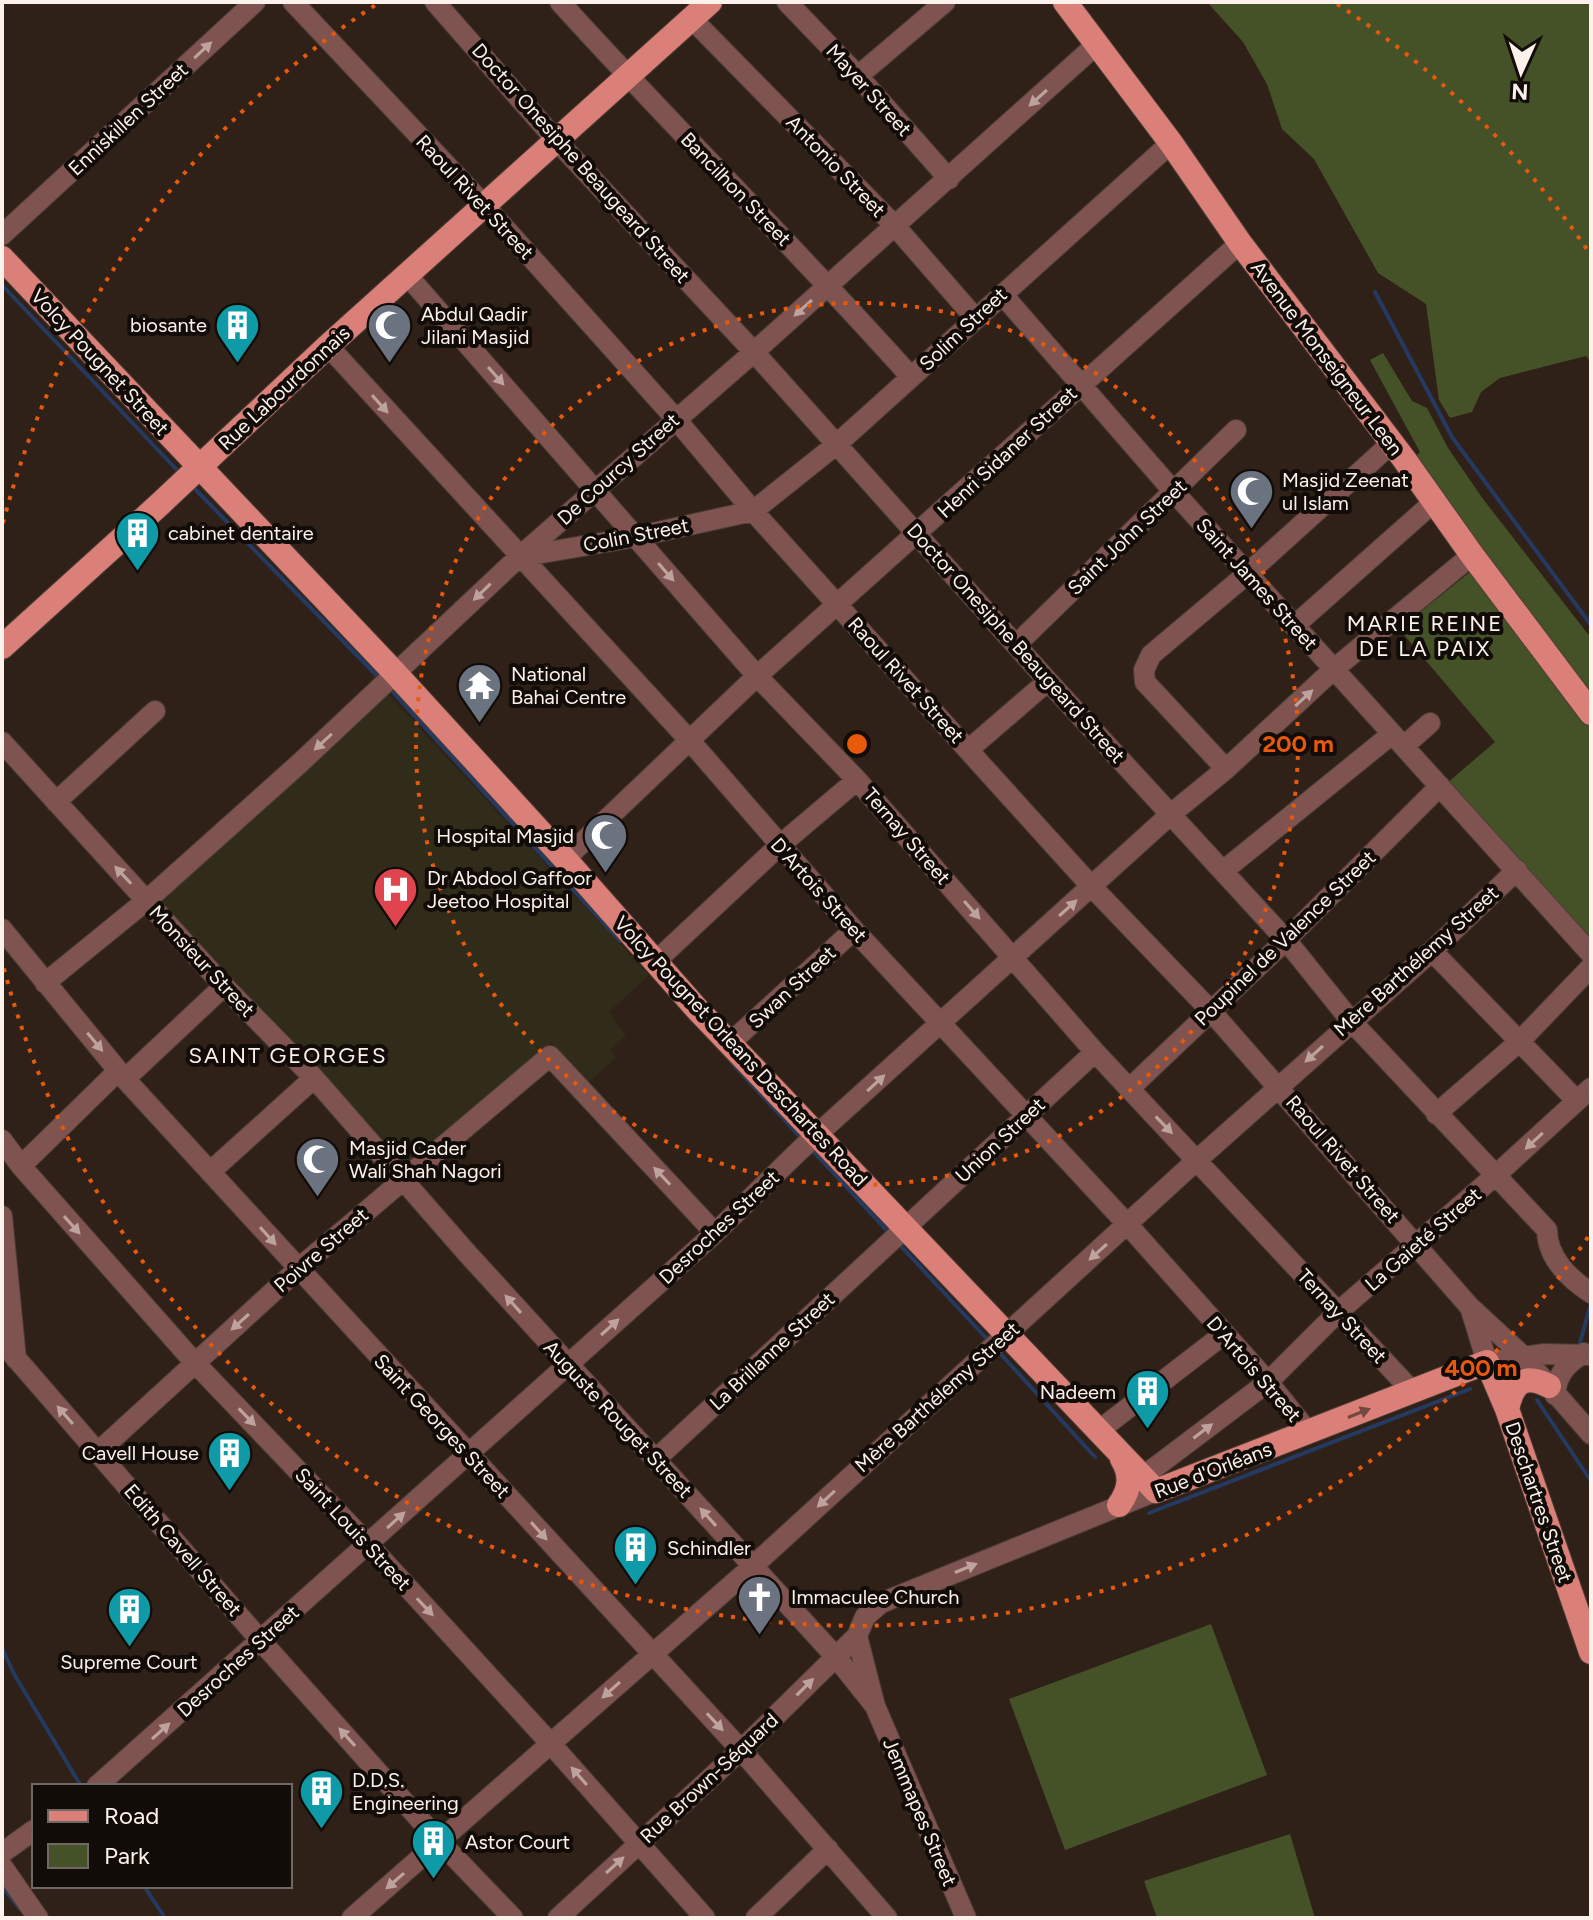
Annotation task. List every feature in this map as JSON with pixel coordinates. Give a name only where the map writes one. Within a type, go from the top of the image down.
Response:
[{"type":"main road","name":"Avenue Monseigneur Leen","points":[[1065,2],[1171,143],[1240,243],[1591,713]]},
{"type":"main road","name":"Rue Labourdonnais","points":[[2,647],[328,346],[701,10]]},
{"type":"main road","name":"Volcy Pougnet Street","points":[[2,258],[198,467]]},
{"type":"main road","name":"Volcy Pougnet Orleans Deschartes Road","points":[[198,467],[389,681],[565,859],[730,1043],[810,1143],[897,1236],[1005,1336],[1148,1484]]},
{"type":"main road","name":"Rue d'Orléans","points":[[1148,1484],[1309,1433],[1487,1362]]},
{"type":"main road","name":"Deschartres Street","points":[[1487,1362],[1507,1409],[1591,1652]]},
{"type":"main road","points":[[1507,1409],[1510,1396],[1518,1384],[1532,1380],[1552,1391]]},
{"type":"main road","points":[[1119,1455],[1127,1468],[1129,1485],[1119,1505]]},
{"type":"street","name":"Enniskillen Street","points":[[2,235],[255,2]]},
{"type":"street","name":"Raoul Rivet Street","points":[[293,2],[485,206],[968,750],[1280,1086],[1469,1306],[1523,1356],[1591,1434]]},
{"type":"street","name":"Doctor Onesiphe Beaugeard Street","points":[[435,2],[556,140],[754,352],[1048,681],[1286,940],[1351,1021],[1436,1114],[1497,1174],[1547,1230],[1549,1249],[1556,1261],[1588,1291]]},
{"type":"street","name":"Bancilhon Street","points":[[560,2],[627,76],[829,285],[911,377]]},
{"type":"street","name":"Mayer Street","points":[[787,2],[858,76],[949,179]]},
{"type":"street","points":[[858,76],[945,2]]},
{"type":"street","name":"Antonio Street","points":[[701,10],[976,319]]},
{"type":"street","name":"De Courcy Street","points":[[45,983],[147,900],[389,681],[519,557],[949,179],[1096,45]]},
{"type":"street","name":"Solim Street","points":[[753,511],[837,444],[1171,143]]},
{"type":"street","name":"Henri Sidaner Street","points":[[565,859],[757,676],[840,605],[1240,243]]},
{"type":"street","name":"Ternay Street","points":[[407,275],[757,676],[857,780],[1095,1052],[1413,1392]]},
{"type":"street","name":"Saint James Street","points":[[1002,294],[1247,574],[1591,954]]},
{"type":"street","name":"D'Artois Street","points":[[328,346],[691,742],[854,930],[1128,1225],[1268,1382],[1309,1433]]},
{"type":"street","name":"Saint John Street","points":[[1017,644],[1236,430]]},
{"type":"street","points":[[1226,769],[1145,682],[1144,670],[1151,655],[1247,574],[1392,443]]},
{"type":"street","points":[[1294,626],[1435,501]]},
{"type":"street","name":"Colin Street","points":[[519,557],[635,537],[753,511]]},
{"type":"street","name":"Desroches Street","points":[[100,1784],[715,1233],[1171,814],[1226,769],[1334,669],[1472,555]]},
{"type":"street","points":[[968,750],[1048,681]]},
{"type":"street","points":[[56,802],[155,711]]},
{"type":"street","points":[[1223,871],[1398,740],[1430,723]]},
{"type":"street","name":"Monsieur Street","points":[[2,742],[404,1179]]},
{"type":"street","points":[[656,961],[779,846],[857,780]]},
{"type":"street","name":"Poupinel de Valence Street","points":[[1129,1089],[1286,940],[1440,786]]},
{"type":"street","name":"Mère Barthélemy Street","points":[[352,1918],[753,1566],[986,1351],[1432,951],[1517,870]]},
{"type":"street","name":"Swan Street","points":[[730,1043],[854,930]]},
{"type":"street","name":"Saint Georges Street","points":[[4,934],[122,1075],[741,1750],[887,1918]]},
{"type":"street","points":[[1432,951],[1520,1041],[1584,1095]]},
{"type":"street","points":[[1436,1114],[1520,1041],[1591,967]]},
{"type":"street","points":[[21,1166],[224,986]]},
{"type":"street","name":"Union Street","points":[[897,1236],[1095,1052]]},
{"type":"street","name":"Poivre Street","points":[[98,1452],[298,1269],[550,1056],[715,1233]]},
{"type":"street","points":[[210,1172],[314,1078]]},
{"type":"street","name":"La Gaieté Street","points":[[1148,1484],[1268,1382],[1338,1312],[1584,1095]]},
{"type":"street","name":"Saint Louis Street","points":[[2,1140],[21,1166],[195,1363],[368,1544],[705,1918]]},
{"type":"street","name":"Auguste Rouget Street","points":[[404,1179],[568,1365],[836,1657]]},
{"type":"street","points":[[2,1216],[16,1359]]},
{"type":"street","name":"La Brillanne Street","points":[[656,1459],[897,1236]]},
{"type":"street","name":"Deschartres Street","points":[[1469,1306],[1487,1362]]},
{"type":"street","points":[[1097,1432],[1224,1334]]},
{"type":"street","name":"Edith Cavell Street","points":[[2,1342],[261,1641],[440,1842],[513,1918]]},
{"type":"street","points":[[1552,1391],[1558,1376],[1572,1361],[1588,1354]]},
{"type":"street","name":"Rue d'Orléans","points":[[1487,1362],[1523,1356],[1588,1354]]},
{"type":"street","name":"Rue d'Orléans","points":[[857,1636],[865,1617],[881,1603],[1119,1505],[1148,1484]]},
{"type":"street","name":"Rue Brown-Séquard","points":[[558,1918],[741,1750],[857,1636]]},
{"type":"street","name":"Jemmapes Street","points":[[857,1636],[875,1706],[966,1918]]},
{"type":"street","name":"Jemmapes Street","points":[[836,1657],[875,1706]]},
{"type":"street","points":[[2,1853],[32,1831]]},
{"type":"street","points":[[756,1918],[828,1849]]},
{"type":"street","points":[[2,1866],[38,1918]]},
{"type":"shaded area","name":"Dr Abdool Gaffoor Jeetoo Hospital","points":[[387,693],[649,975],[609,1012],[626,1035],[610,1050],[616,1058],[588,1083],[551,1043],[408,1170],[161,901]]},
{"type":"green space","points":[[1207,2],[1591,2],[1591,362],[1586,356],[1500,378],[1481,392],[1472,412],[1450,418],[1439,400],[1426,304],[1378,273],[1314,159],[1282,129],[1267,84],[1243,42]]},
{"type":"green space","points":[[1383,353],[1412,401],[1427,408],[1448,448],[1483,499],[1591,638],[1591,948],[1446,784],[1495,742],[1399,629],[1485,560],[1413,459],[1420,452],[1370,360]]},
{"type":"green space","points":[[1211,1624],[1267,1775],[1065,1850],[1009,1699]]},
{"type":"green space","points":[[1290,1834],[1315,1918],[1157,1918],[1144,1881]]},
{"type":"waterway","points":[[2,285],[176,469]]},
{"type":"waterway","points":[[1375,292],[1452,437],[1591,625]]},
{"type":"waterway","points":[[195,489],[380,679]]},
{"type":"waterway","points":[[389,688],[620,941]]},
{"type":"waterway","points":[[731,1062],[803,1140]]},
{"type":"waterway","points":[[812,1150],[890,1234]]},
{"type":"waterway","points":[[899,1244],[988,1340]]},
{"type":"waterway","points":[[1579,1346],[1591,1303]]},
{"type":"waterway","points":[[997,1350],[1095,1457]]},
{"type":"waterway","points":[[1149,1513],[1470,1389]]},
{"type":"waterway","points":[[1537,1400],[1591,1481]]},
{"type":"waterway","points":[[2,1648],[14,1674],[80,1784]]},
{"type":"waterway","points":[[2,1887],[21,1910]]},
{"type":"waterway","points":[[145,1888],[165,1918]]},
{"type":"place","name":"biosante","points":[[238,364]]},
{"type":"place","name":"Abdul Qadir Jilani Masjid","points":[[390,365]]},
{"type":"place","name":"Masjid Zeenat ul Islam","points":[[1251,531]]},
{"type":"place","name":"cabinet dentaire","points":[[137,572]]},
{"type":"place","name":"National Bahai Centre","points":[[480,724]]},
{"type":"place","name":"Hospital Masjid","points":[[605,875]]},
{"type":"place","name":"Dr Abdool Gaffoor Jeetoo Hospital","points":[[396,928]]},
{"type":"place","name":"Masjid Cader Wali Shah Nagori","points":[[318,1199]]},
{"type":"place","name":"Nadeem","points":[[1147,1431]]},
{"type":"place","name":"Cavell House","points":[[230,1492]]},
{"type":"place","name":"Schindler","points":[[636,1587]]},
{"type":"place","name":"Immaculee Church","points":[[760,1636]]},
{"type":"place","name":"Supreme Court","points":[[129,1649]]},
{"type":"place","name":"D.D.S. Engineering","points":[[321,1831]]},
{"type":"place","name":"Astor Court","points":[[434,1881]]},
{"type":"district","name":"MARIE REINE DE LA PAIX","points":[[1425,636]]},
{"type":"district","name":"SAINT GEORGES","points":[[288,1055]]}]
